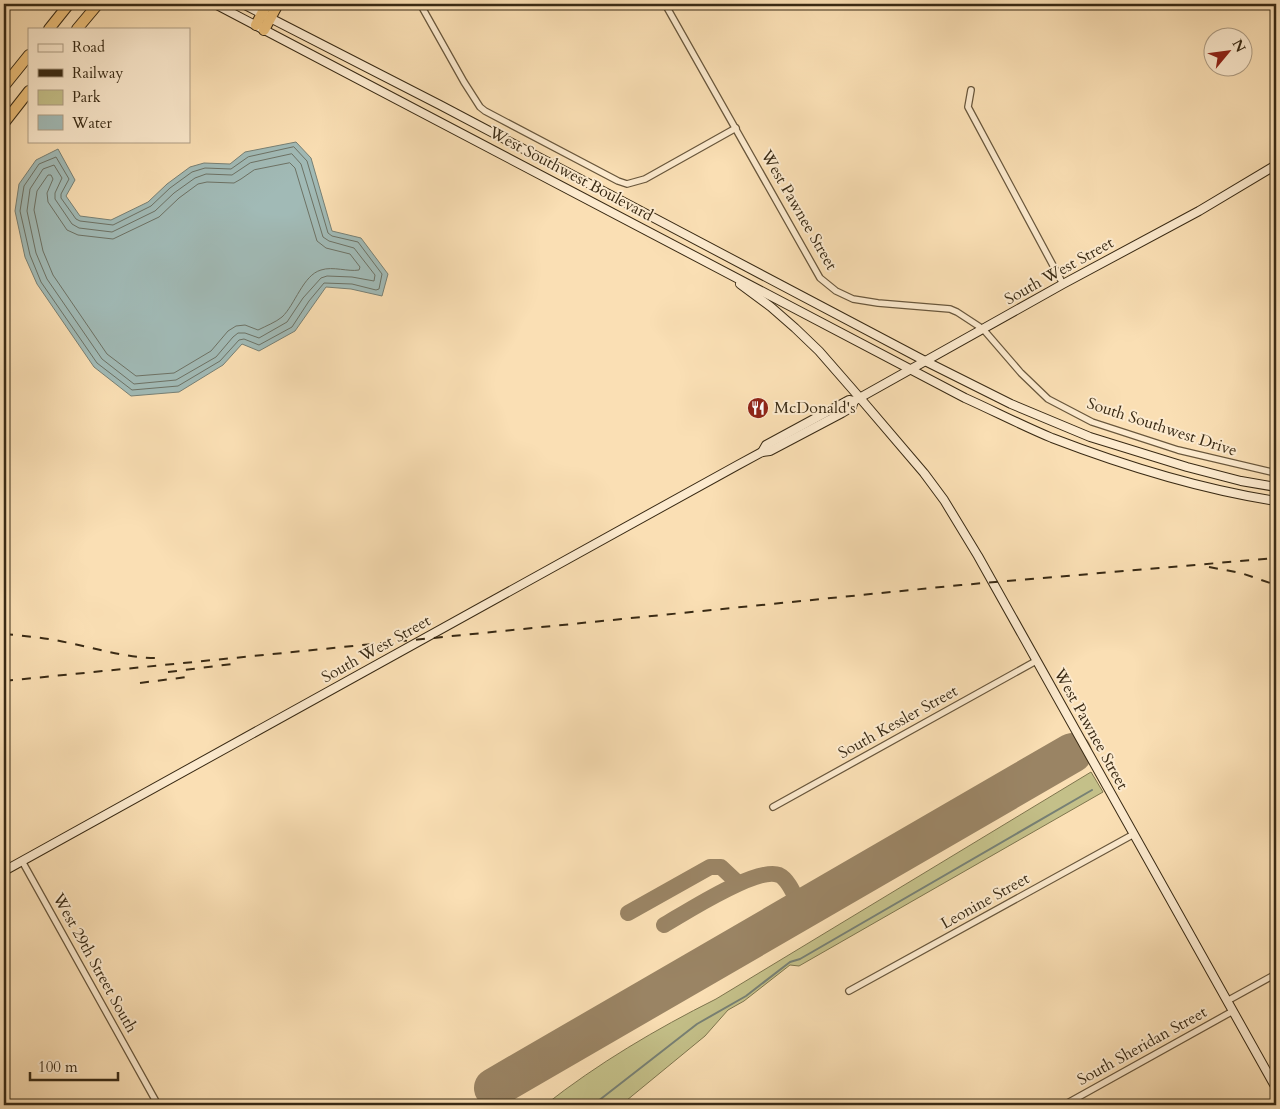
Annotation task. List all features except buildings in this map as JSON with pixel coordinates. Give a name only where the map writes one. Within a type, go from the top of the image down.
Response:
[{"type":"highway","points":[[50,28],[69,4]]},
{"type":"highway","points":[[78,28],[98,4]]},
{"type":"highway","points":[[266,16],[267,4]]},
{"type":"highway","points":[[260,27],[266,16],[278,4]]},
{"type":"highway","points":[[4,86],[28,56]]},
{"type":"highway","points":[[4,123],[28,92]]},
{"type":"main road","name":"West Southwest Boulevard","points":[[215,4],[965,398],[1051,437],[1136,467],[1202,487],[1276,501]]},
{"type":"main road","name":"West Southwest Boulevard","points":[[243,4],[440,105],[926,362],[1011,404],[1090,437],[1186,467],[1241,481],[1276,487]]},
{"type":"main road","name":"South West Street","points":[[4,871],[762,452],[770,451],[842,413],[852,407],[857,400],[1063,284],[1199,211],[1276,165]]},
{"type":"main road","name":"West Pawnee Street","points":[[718,268],[771,307],[819,351],[857,400],[924,473],[944,500],[960,525],[1276,1088]]},
{"type":"street","name":"West Pawnee Street","points":[[665,4],[820,278],[836,292],[853,298],[950,309],[983,329]]},
{"type":"street","points":[[423,9],[480,107],[618,181],[627,184],[650,177],[736,128]]},
{"type":"street","points":[[970,90],[968,107],[1063,284]]},
{"type":"street","name":"South Southwest Drive","points":[[983,329],[1048,399],[1092,422],[1178,450],[1276,473]]},
{"type":"street","name":"South Kessler Street","points":[[773,807],[1036,661]]},
{"type":"street","name":"Leonine Street","points":[[849,990],[1134,834]]},
{"type":"street","name":"West 29th Street South","points":[[22,861],[158,1105]]},
{"type":"street","name":"South Sheridan Street","points":[[1228,1001],[1276,974]]},
{"type":"street","name":"South Sheridan Street","points":[[1064,1105],[1233,1011]]},
{"type":"green space","points":[[1091,772],[1103,792],[799,966],[790,965],[744,1001],[728,1010],[705,1036],[621,1105],[545,1105],[585,1075],[628,1048],[671,1022],[716,999]]},
{"type":"water","points":[[296,142],[311,158],[332,231],[361,238],[388,274],[382,296],[351,289],[326,287],[295,331],[259,351],[242,344],[223,365],[179,392],[131,396],[94,367],[37,284],[25,257],[15,211],[19,184],[36,160],[58,149],[75,180],[66,196],[80,216],[111,220],[148,202],[167,184],[190,167],[204,163],[230,164],[245,152]]},
{"type":"waterway","points":[[593,1105],[697,1024],[746,996],[790,962],[800,959],[1092,790]]},
{"type":"taxiway","points":[[628,913],[710,867],[721,867],[738,883]]},
{"type":"taxiway","points":[[664,925],[721,892],[755,877],[769,874],[779,875],[786,881],[802,910]]},
{"type":"runway","points":[[494,1088],[1072,753]]},
{"type":"railway","points":[[4,681],[961,585],[1276,558]]},
{"type":"railway","points":[[1209,567],[1241,573],[1276,585]]},
{"type":"railway","points":[[4,634],[53,640],[126,655],[161,658]]},
{"type":"railway","points":[[168,672],[232,664]]},
{"type":"railway","points":[[140,683],[187,677]]},
{"type":"place","name":"McDonald's","points":[[758,408]]}]
